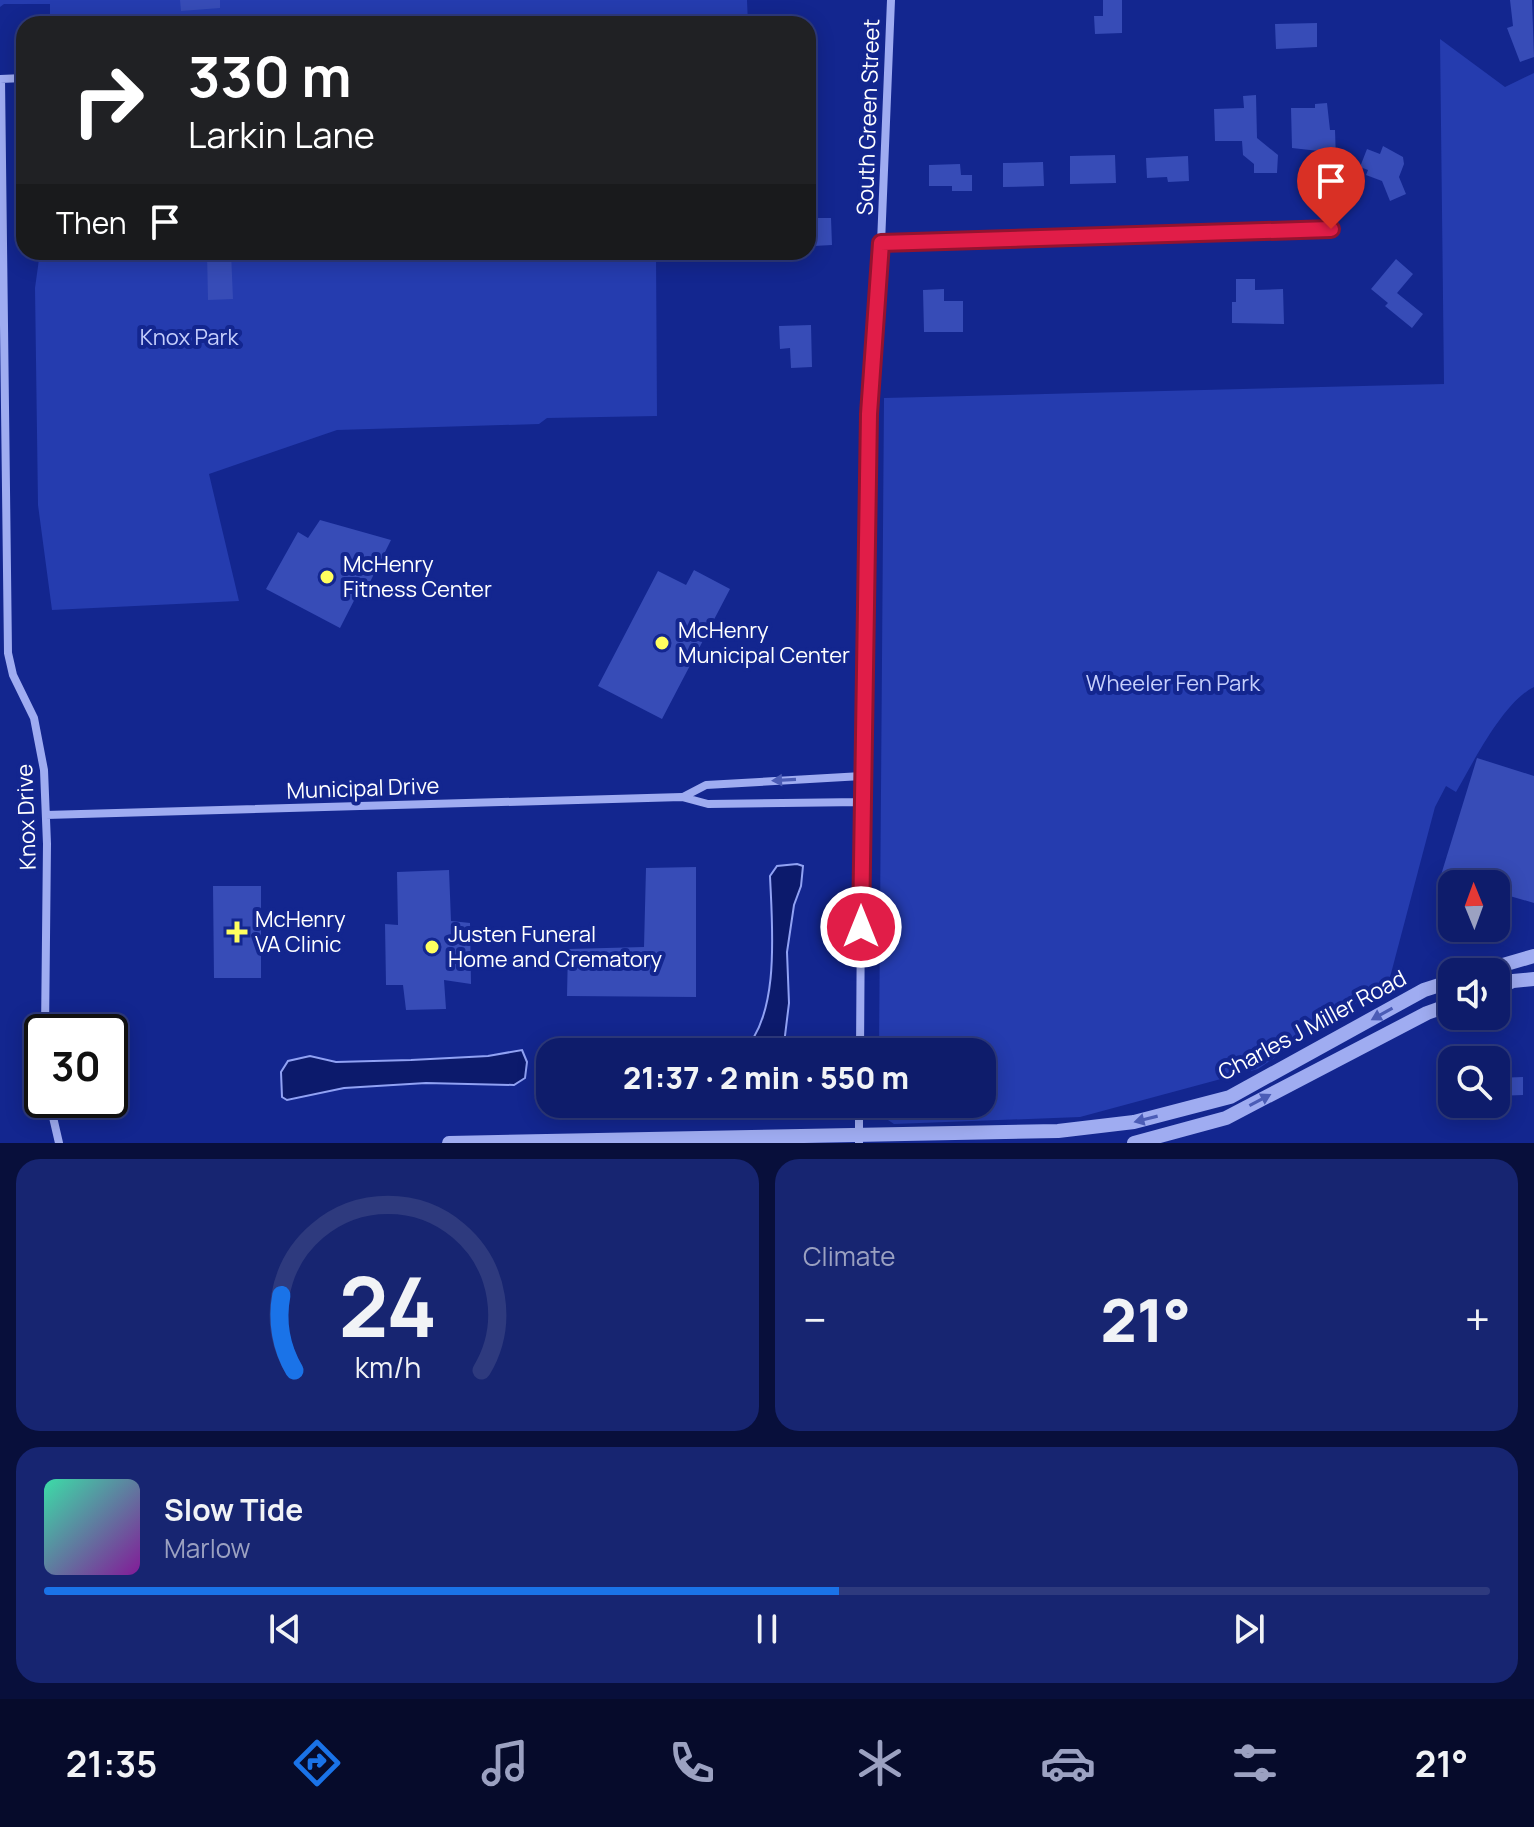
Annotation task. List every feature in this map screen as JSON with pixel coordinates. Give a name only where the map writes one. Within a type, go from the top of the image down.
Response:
[{"type":"street","name":"South Green Street","points":[[860,1038],[869,414],[881,243],[891,0]]},
{"type":"street","name":"Knox Drive","points":[[1,79],[6,588],[10,666],[30,708],[44,770],[45,1014]]},
{"type":"street","points":[[881,243],[1331,229]]},
{"type":"street","points":[[0,666],[10,666]]},
{"type":"street","name":"Municipal Drive","points":[[682,797],[706,785],[862,776]]},
{"type":"street","name":"Municipal Drive","points":[[46,815],[682,797],[708,804],[862,802]]},
{"type":"street","points":[[1510,963],[1534,956]]},
{"type":"street","points":[[1510,982],[1534,979]]},
{"type":"street","name":"Charles J Miller Road","points":[[449,1143],[859,1138],[1058,1131],[1134,1122],[1230,1097],[1424,990],[1438,986]]},
{"type":"street","name":"Charles J Miller Road","points":[[1134,1143],[1226,1118],[1438,1009]]},
{"type":"street","points":[[53,1118],[59,1143]]},
{"type":"green space","points":[[0,0],[747,0],[748,16],[50,16],[50,4],[4,4],[0,7]]},
{"type":"green space","name":"Wheeler Fen Park","points":[[1440,39],[1505,87],[1534,73],[1534,687],[1500,719],[1456,792],[1446,786],[1435,807],[1389,981],[1258,1069],[1080,1117],[894,1124],[885,1118],[996,1118],[996,1038],[879,1038],[884,398],[1444,384]]},
{"type":"green space","name":"Knox Park","points":[[39,260],[656,260],[657,416],[547,418],[539,424],[337,430],[209,474],[239,601],[52,610],[38,505],[35,288]]},
{"type":"shaded area","points":[[777,866],[803,866],[787,952],[789,1003],[785,1038],[752,1038],[769,993],[772,944],[770,876]]},
{"type":"shaded area","points":[[522,1050],[527,1062],[525,1078],[514,1085],[426,1083],[344,1088],[287,1100],[282,1097],[281,1072],[288,1061],[310,1056],[336,1062],[411,1060],[488,1056]]},
{"type":"building","points":[[180,0],[220,0],[220,8],[181,11]]},
{"type":"building","points":[[1103,0],[1122,0],[1122,33],[1095,34],[1094,16],[1103,16]]},
{"type":"building","points":[[1510,0],[1532,0],[1534,57],[1520,62],[1507,28],[1513,26]]},
{"type":"building","points":[[1317,23],[1317,47],[1276,49],[1275,24]]},
{"type":"building","points":[[1256,95],[1257,138],[1278,155],[1277,173],[1254,173],[1254,164],[1243,155],[1242,141],[1215,141],[1214,109],[1244,108],[1243,96]]},
{"type":"building","points":[[1327,103],[1330,130],[1335,130],[1336,160],[1319,159],[1319,151],[1292,148],[1291,108],[1315,108],[1315,104]]},
{"type":"building","points":[[1383,146],[1403,157],[1404,164],[1399,177],[1406,194],[1390,201],[1382,181],[1366,175],[1368,170],[1360,167],[1367,149],[1380,154]]},
{"type":"building","points":[[1115,155],[1116,183],[1070,184],[1070,156]]},
{"type":"building","points":[[1188,156],[1189,181],[1168,182],[1167,177],[1147,178],[1146,158]]},
{"type":"building","points":[[1043,162],[1044,186],[1003,187],[1003,163]]},
{"type":"building","points":[[960,164],[961,175],[972,175],[972,191],[952,191],[952,186],[929,186],[929,165]]},
{"type":"building","points":[[816,218],[831,218],[832,245],[816,246]]},
{"type":"building","points":[[1396,259],[1413,274],[1397,293],[1423,314],[1412,328],[1385,306],[1388,303],[1371,289]]},
{"type":"building","points":[[207,260],[231,260],[233,299],[208,300]]},
{"type":"building","points":[[1236,279],[1255,279],[1255,290],[1283,289],[1284,324],[1232,323]]},
{"type":"building","points":[[944,289],[944,301],[963,301],[963,332],[924,332],[923,290]]},
{"type":"building","points":[[811,325],[812,367],[791,368],[790,348],[780,349],[779,326]]},
{"type":"building","points":[[320,520],[391,540],[367,588],[362,585],[340,628],[266,589],[298,532],[308,538]]},
{"type":"building","points":[[694,570],[730,589],[662,719],[598,686],[658,571],[686,585]]},
{"type":"building","points":[[1477,758],[1534,776],[1534,903],[1510,896],[1510,870],[1443,870]]},
{"type":"building","points":[[696,867],[696,997],[567,996],[568,949],[644,947],[646,868]]},
{"type":"building","points":[[449,870],[451,921],[470,923],[471,984],[444,980],[446,1009],[406,1010],[403,985],[386,985],[385,924],[398,925],[397,872]]},
{"type":"building","name":"McHenry VA Clinic","points":[[213,886],[261,886],[261,978],[214,978]]},
{"type":"building","points":[[1510,1077],[1523,1077],[1523,1095],[1510,1095]]},
{"type":"place","name":"McHenry Fitness Center","points":[[327,577]]},
{"type":"place","name":"McHenry Municipal Center","points":[[662,643]]},
{"type":"place","name":"McHenry VA Clinic","points":[[237,932]]},
{"type":"place","name":"Justen Funeral Home and Crematory","points":[[432,947]]},
{"type":"route","points":[[861,927],[869,414],[881,243],[1331,229]]}]
